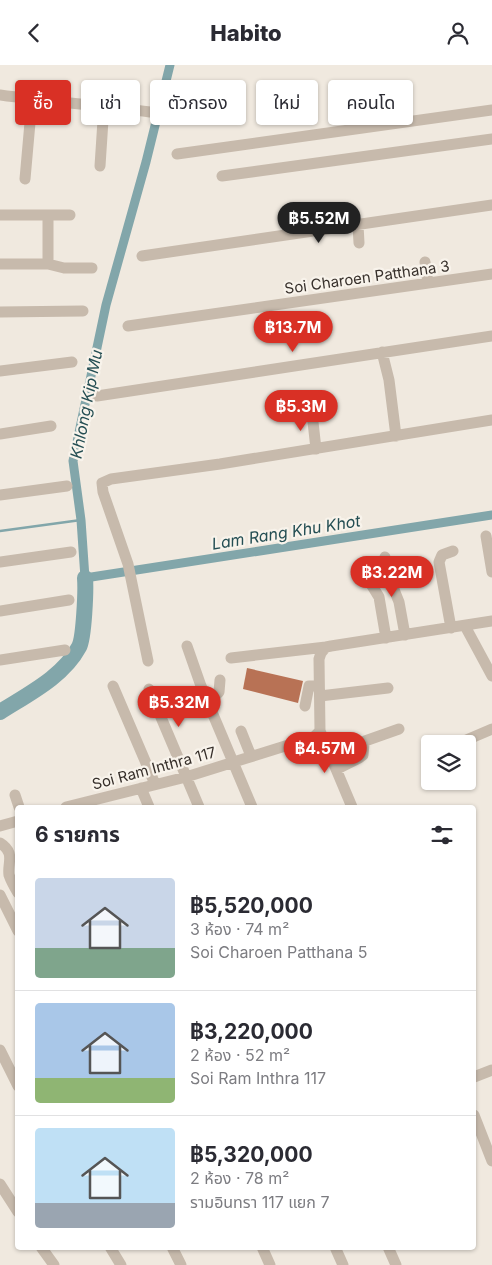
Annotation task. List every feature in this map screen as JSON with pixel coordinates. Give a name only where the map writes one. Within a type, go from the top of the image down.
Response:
[{"type":"street","points":[[0,95],[15,97]]},
{"type":"street","points":[[140,110],[150,112]]},
{"type":"street","points":[[177,154],[492,110]]},
{"type":"street","points":[[25,179],[30,125]]},
{"type":"street","points":[[100,166],[103,125]]},
{"type":"street","points":[[222,176],[492,139]]},
{"type":"street","points":[[142,256],[492,205]]},
{"type":"street","points":[[0,215],[70,215]]},
{"type":"street","points":[[48,215],[48,264]]},
{"type":"street","points":[[358,225],[359,243]]},
{"type":"street","points":[[425,262],[428,283]]},
{"type":"street","points":[[0,264],[48,264],[64,268],[92,268]]},
{"type":"street","name":"Soi Charoen Patthana 3","points":[[128,326],[492,274]]},
{"type":"street","points":[[0,312],[83,311]]},
{"type":"street","points":[[97,396],[492,336]]},
{"type":"street","points":[[382,353],[389,380],[396,436]]},
{"type":"street","points":[[0,371],[72,362]]},
{"type":"street","points":[[312,413],[316,449]]},
{"type":"street","points":[[148,661],[128,565],[103,492],[102,483],[492,420]]},
{"type":"street","points":[[0,434],[51,426]]},
{"type":"street","points":[[0,495],[67,486]]},
{"type":"street","points":[[486,536],[492,572]]},
{"type":"street","points":[[451,628],[439,562],[442,555],[453,551]]},
{"type":"street","points":[[0,562],[71,552]]},
{"type":"street","points":[[385,557],[389,577],[401,611],[405,635]]},
{"type":"street","points":[[366,565],[371,583],[379,597],[386,638]]},
{"type":"street","points":[[0,611],[69,600]]},
{"type":"street","points":[[231,658],[326,647],[492,621]]},
{"type":"street","points":[[465,626],[491,674]]},
{"type":"street","points":[[187,646],[208,703],[251,805]]},
{"type":"street","points":[[326,647],[319,659],[320,731],[351,805]]},
{"type":"street","points":[[0,660],[65,650]]},
{"type":"street","points":[[208,703],[219,692],[220,680]]},
{"type":"street","points":[[114,686],[154,784]]},
{"type":"street","points":[[305,706],[309,686],[319,691],[388,688]]},
{"type":"street","points":[[148,689],[198,805]]},
{"type":"street","points":[[337,769],[363,755],[365,741],[400,729]]},
{"type":"street","points":[[476,736],[492,729]]},
{"type":"street","points":[[241,731],[251,756]]},
{"type":"street","name":"Soi Ram Inthra 117","points":[[77,805],[186,777],[314,737],[320,731]]},
{"type":"street","points":[[141,788],[148,805]]},
{"type":"street","points":[[15,795],[18,805]]},
{"type":"street","points":[[0,827],[15,822]]},
{"type":"street","points":[[0,843],[4,845],[11,857],[9,872],[15,886]]},
{"type":"street","points":[[0,895],[15,925]]},
{"type":"street","points":[[0,1050],[15,1080]]},
{"type":"street","points":[[476,1076],[492,1069]]},
{"type":"street","points":[[476,1120],[492,1161]]},
{"type":"street","points":[[0,1184],[15,1207]]},
{"type":"street","points":[[43,1250],[54,1265]]},
{"type":"street","points":[[112,1250],[121,1265]]},
{"type":"street","points":[[174,1250],[181,1265]]},
{"type":"street","points":[[263,1250],[270,1265]]},
{"type":"street","points":[[336,1250],[343,1265]]},
{"type":"street","points":[[389,1250],[396,1265]]},
{"type":"building","points":[[247,668],[303,681],[298,703],[243,689]]},
{"type":"waterway","name":"Khlong Kip Mu","points":[[170,65],[146,162],[106,305],[73,461],[81,520],[85,578],[492,515]]},
{"type":"waterway","points":[[0,531],[81,520]]},
{"type":"waterway","name":"Khlong Kip Mu","points":[[0,712],[54,676],[72,658],[79,647],[85,603],[85,578]]},
{"type":"water label","name":"Lam Rang Khu Khot","points":[[286,532]]}]
